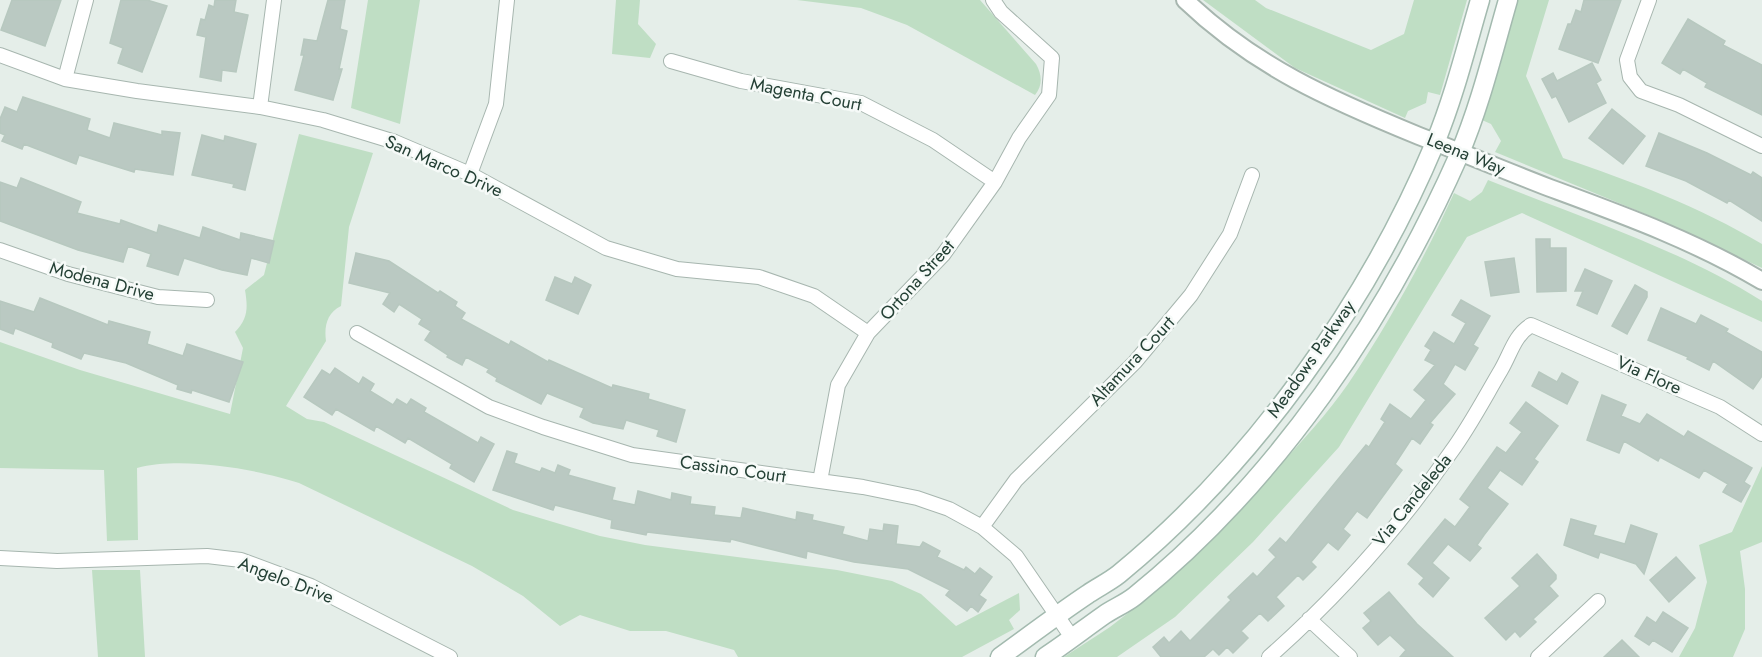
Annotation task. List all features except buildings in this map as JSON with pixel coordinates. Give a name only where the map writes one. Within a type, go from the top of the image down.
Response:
[{"type":"main road","name":"Meadows Parkway","points":[[1000,657],[1117,576],[1168,531],[1214,483],[1285,402],[1345,316],[1395,225],[1435,142],[1479,0]]},
{"type":"main road","name":"Meadows Parkway","points":[[1045,657],[1133,598],[1186,550],[1234,501],[1306,419],[1367,331],[1419,237],[1459,153],[1483,86],[1508,0]]},
{"type":"street","points":[[65,79],[86,0]]},
{"type":"street","points":[[260,107],[274,0]]},
{"type":"street","points":[[470,174],[496,104],[507,0]]},
{"type":"street","name":"Ortona Street","points":[[820,481],[838,385],[868,333],[943,255],[994,182],[1019,138],[1049,95],[1052,58],[1001,12],[993,0]]},
{"type":"street","name":"Leena Way","points":[[1185,0],[1254,55],[1296,82],[1341,105],[1459,153],[1654,226],[1727,260],[1762,281]]},
{"type":"street","points":[[1649,0],[1627,60],[1630,77],[1641,91],[1679,105],[1762,146]]},
{"type":"street","name":"San Marco Drive","points":[[0,55],[65,79],[137,92],[260,107],[323,120],[387,139],[470,174],[606,248],[677,269],[770,281],[814,296],[868,333]]},
{"type":"street","name":"Magenta Court","points":[[671,61],[741,81],[861,103],[933,140],[994,182]]},
{"type":"street","name":"Altamura Court","points":[[982,527],[1016,480],[1135,362],[1191,295],[1230,234],[1252,174]]},
{"type":"street","name":"Modena Drive","points":[[0,250],[68,274],[158,297],[207,300]]},
{"type":"street","name":"Via Flore","points":[[1531,325],[1720,407],[1762,434]]},
{"type":"street","name":"Via Candeleda","points":[[1269,657],[1309,620],[1420,493],[1452,451],[1503,367],[1521,331],[1531,325]]},
{"type":"street","name":"Cassino Court","points":[[357,333],[489,407],[543,428],[632,455],[820,481],[917,498],[950,509],[982,527],[1016,556],[1073,639]]},
{"type":"street","name":"Angelo Drive","points":[[0,558],[57,561],[185,555],[241,561],[311,586],[450,657]]},
{"type":"street","points":[[1538,657],[1598,601]]},
{"type":"street","points":[[1309,620],[1350,657]]},
{"type":"green space","points":[[368,0],[420,0],[400,124],[351,108]]},
{"type":"green space","points":[[616,0],[640,0],[638,24],[656,44],[650,58],[612,54]]},
{"type":"green space","points":[[797,0],[980,0],[1036,64],[1040,72],[1039,87],[1035,95],[907,25],[861,8]]},
{"type":"green space","points":[[1203,0],[1255,0],[1266,8],[1371,50],[1404,34],[1414,0],[1467,0],[1440,95],[1428,92],[1426,103],[1408,111],[1405,118],[1295,68]]},
{"type":"green space","points":[[1517,0],[1549,0],[1526,76],[1563,158],[1665,196],[1714,218],[1762,244],[1762,268],[1660,220],[1495,152],[1501,141],[1491,124],[1482,120],[1500,66]]},
{"type":"green space","points":[[299,134],[373,153],[349,227],[341,306],[332,312],[326,325],[326,341],[286,406],[307,419],[324,422],[513,510],[600,536],[645,545],[837,570],[892,581],[921,594],[956,626],[1019,593],[1020,610],[1009,620],[1014,629],[962,657],[738,657],[734,650],[666,631],[630,631],[580,615],[560,626],[523,596],[472,566],[299,483],[282,478],[241,469],[197,464],[175,463],[137,468],[138,540],[107,541],[104,470],[0,468],[0,342],[80,370],[230,414],[243,348],[235,332],[246,313],[245,290],[264,275]]},
{"type":"green space","points":[[1488,180],[1628,234],[1730,282],[1762,301],[1762,322],[1522,213],[1467,237],[1339,447],[1253,542],[1175,617],[1117,657],[1064,657],[1110,627],[1177,571],[1239,510],[1305,437],[1340,395],[1378,338],[1431,242],[1454,193],[1470,201],[1482,192]]},
{"type":"green space","points":[[1762,466],[1762,542],[1740,551],[1745,589],[1745,629],[1733,657],[1679,657],[1695,628],[1707,582],[1699,545],[1732,532]]},
{"type":"green space","points":[[92,570],[140,570],[145,657],[98,657]]}]
